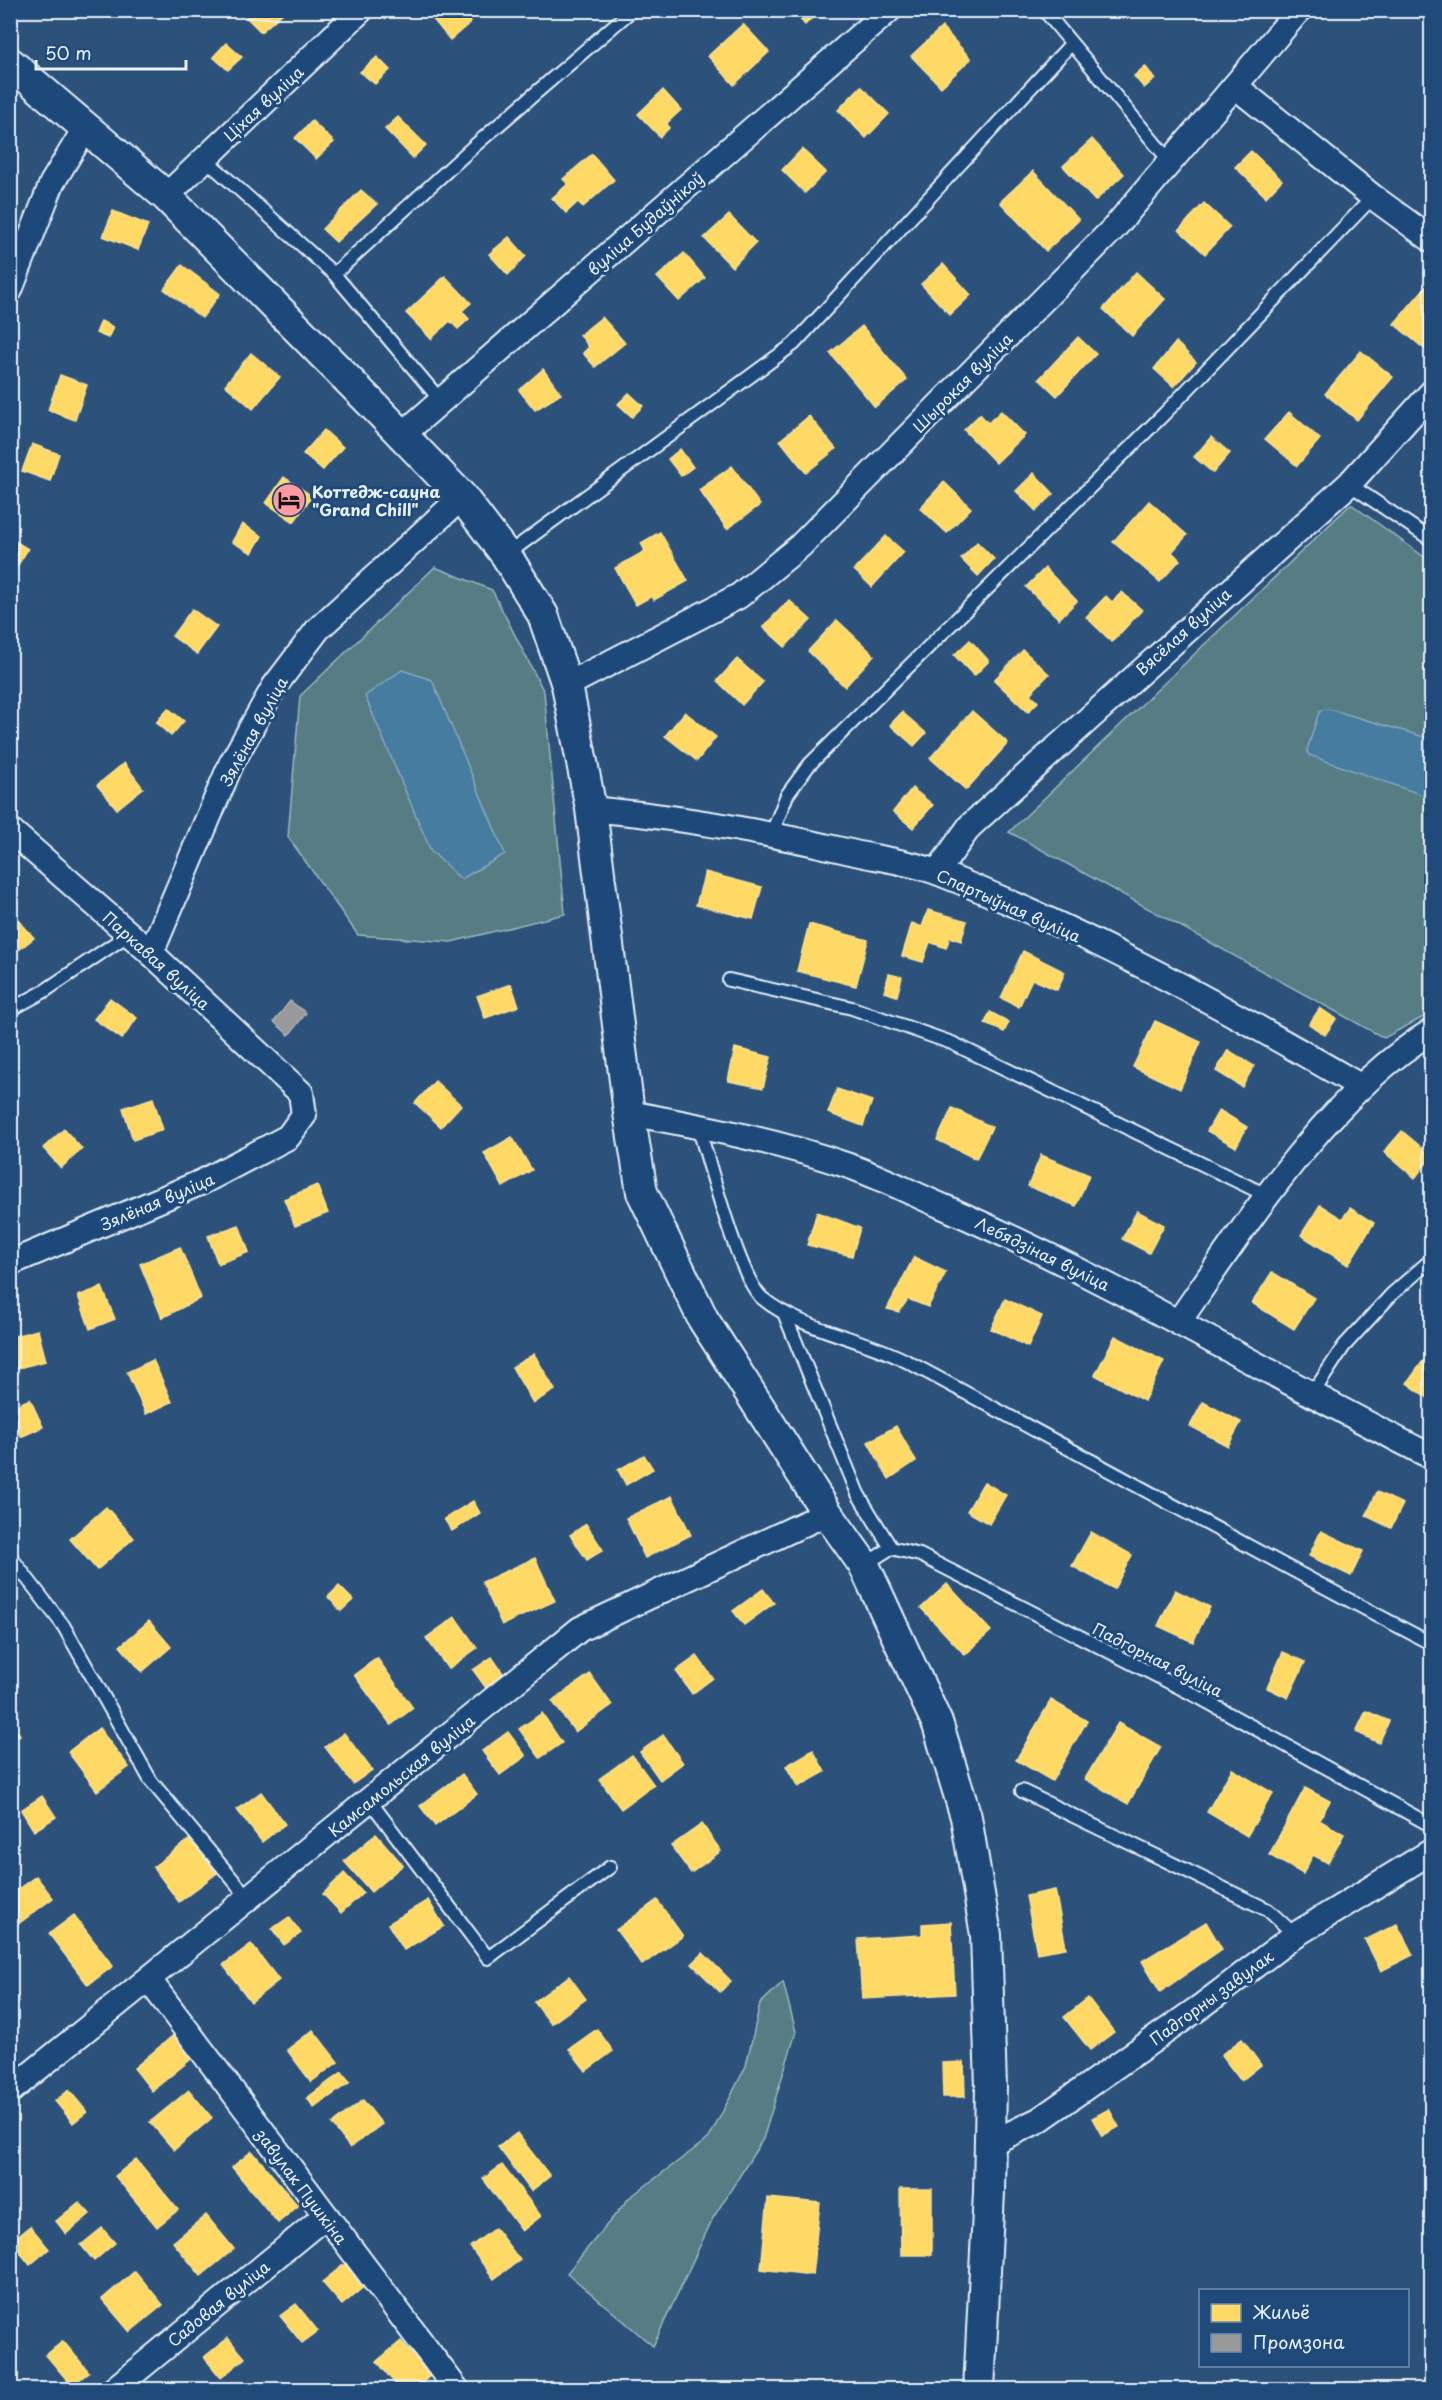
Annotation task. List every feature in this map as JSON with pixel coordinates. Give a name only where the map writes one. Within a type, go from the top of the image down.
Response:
[{"type":"street","name":"Ціхая вуліца","points":[[166,196],[361,10]]},
{"type":"street","name":"вуліца Будаўнікоў","points":[[402,435],[889,10]]},
{"type":"street","name":"Шырокая вуліца","points":[[567,685],[739,596],[800,546],[1115,227],[1172,164],[1299,10]]},
{"type":"street","points":[[10,63],[166,196],[462,497],[506,555],[543,615],[567,685],[591,809],[629,1113],[642,1192],[703,1319],[827,1513],[864,1564],[938,1725],[966,1817],[986,1935],[991,2143],[979,2390]]},
{"type":"street","points":[[1235,86],[1373,197],[1431,240]]},
{"type":"street","points":[[10,290],[52,183],[86,127]]},
{"type":"street","name":"Вясёлая вуліца","points":[[937,872],[970,826],[1021,777],[1349,484],[1431,392]]},
{"type":"street","name":"Зялёная вуліца","points":[[151,953],[231,764],[274,687],[318,629],[462,497]]},
{"type":"street","name":"Спартыўная вуліца","points":[[591,809],[772,833],[937,872],[1091,941],[1260,1028],[1360,1086]]},
{"type":"street","name":"Паркавая вуліца","points":[[10,831],[151,953],[301,1093]]},
{"type":"street","points":[[1179,1321],[1266,1195],[1360,1086],[1431,1031]]},
{"type":"street","name":"Зялёная вуліца","points":[[10,1263],[202,1182],[288,1137],[304,1115],[301,1093]]},
{"type":"street","name":"Лебядзіная вуліца","points":[[629,1113],[754,1137],[850,1167],[1009,1235],[1179,1321],[1311,1396],[1431,1458]]},
{"type":"street","name":"Камсамольская вуліца","points":[[10,2091],[580,1629],[827,1513]]},
{"type":"street","name":"Падгорны завулак","points":[[991,2143],[1039,2120],[1203,2005],[1295,1935],[1431,1851]]},
{"type":"street","name":"завулак Пушкіна","points":[[149,1980],[324,2217],[457,2390]]},
{"type":"street","name":"Садовая вуліца","points":[[112,2390],[324,2217]]},
{"type":"lane","points":[[334,274],[473,147],[632,10]]},
{"type":"lane","points":[[1044,10],[1172,164]]},
{"type":"lane","points":[[506,555],[794,344],[1071,44]]},
{"type":"lane","points":[[204,158],[334,274],[441,401]]},
{"type":"lane","points":[[772,833],[787,795],[809,765],[1164,414],[1373,197]]},
{"type":"lane","points":[[1349,484],[1431,540]]},
{"type":"lane","points":[[10,1010],[43,992],[129,934]]},
{"type":"lane","points":[[729,980],[852,1008],[952,1043],[1266,1195]]},
{"type":"lane","points":[[698,1126],[743,1268],[760,1297],[784,1313],[905,1360],[1227,1537],[1431,1644]]},
{"type":"lane","points":[[1311,1396],[1344,1346],[1392,1294],[1431,1259]]},
{"type":"lane","points":[[784,1313],[858,1494],[891,1548],[864,1564]]},
{"type":"lane","name":"Падгорная вуліца","points":[[891,1548],[920,1555],[1191,1694],[1431,1826]]},
{"type":"lane","points":[[10,1556],[63,1625],[151,1781],[249,1899]]},
{"type":"lane","points":[[1022,1791],[1268,1910],[1295,1935]]},
{"type":"lane","points":[[369,1801],[488,1958],[610,1867]]},
{"type":"green space","points":[[1351,504],[1431,562],[1431,1013],[1384,1038],[1009,832]]},
{"type":"green space","points":[[435,567],[492,590],[544,692],[565,914],[451,942],[358,935],[288,837],[300,696]]},
{"type":"green space","points":[[783,1982],[796,2032],[763,2139],[713,2218],[653,2346],[567,2273],[629,2198],[709,2138],[746,2066],[760,2004]]},
{"type":"water","points":[[402,670],[432,680],[505,854],[461,879],[431,851],[365,696]]},
{"type":"water","points":[[1329,709],[1431,739],[1431,798],[1309,755],[1307,750],[1318,715],[1321,710]]},
{"type":"building: Жильё","points":[[239,10],[283,10],[284,12],[261,32]]},
{"type":"building: Жильё","points":[[441,10],[473,10],[466,16],[471,22],[450,40],[432,18]]},
{"type":"building: Жильё","points":[[792,10],[820,10],[805,25]]},
{"type":"building: Жильё","points":[[743,24],[769,52],[734,85],[708,56]]},
{"type":"building: Жильё","points":[[942,27],[971,59],[941,87],[911,56]]},
{"type":"building: Жильё","points":[[226,43],[242,57],[228,70],[213,57]]},
{"type":"building: Жильё","points":[[377,57],[390,70],[375,84],[360,72]]},
{"type":"building: Жильё","points":[[1145,66],[1155,79],[1144,88],[1134,76]]},
{"type":"building: Жильё","points":[[861,86],[889,114],[866,138],[838,110]]},
{"type":"building: Жильё","points":[[663,90],[681,110],[667,123],[669,128],[660,137],[638,114]]},
{"type":"building: Жильё","points":[[398,117],[426,145],[413,158],[385,129]]},
{"type":"building: Жильё","points":[[312,121],[334,142],[316,159],[295,138]]},
{"type":"building: Жильё","points":[[1092,139],[1124,174],[1095,201],[1063,166]]},
{"type":"building: Жильё","points":[[802,149],[826,172],[805,193],[782,170]]},
{"type":"building: Жильё","points":[[1251,151],[1282,180],[1266,197],[1235,167]]},
{"type":"building: Жильё","points":[[592,154],[614,180],[583,207],[578,202],[566,213],[552,198],[568,184],[563,179]]},
{"type":"building: Жильё","points":[[1033,171],[1079,220],[1046,251],[1000,202]]},
{"type":"building: Жильё","points":[[361,190],[377,204],[336,242],[322,229]]},
{"type":"building: Жильё","points":[[1204,203],[1230,227],[1205,254],[1179,230]]},
{"type":"building: Жильё","points":[[113,211],[148,225],[138,250],[103,236]]},
{"type":"building: Жильё","points":[[729,215],[756,243],[732,267],[704,238]]},
{"type":"building: Жильё","points":[[509,237],[526,256],[508,275],[489,254]]},
{"type":"building: Жильё","points":[[684,253],[705,278],[679,301],[657,277]]},
{"type":"building: Жильё","points":[[943,264],[971,295],[950,315],[921,284]]},
{"type":"building: Жильё","points":[[182,265],[220,294],[202,318],[164,289]]},
{"type":"building: Жильё","points":[[1136,272],[1165,299],[1132,336],[1103,309]]},
{"type":"building: Жильё","points":[[445,276],[471,303],[462,311],[469,319],[458,329],[450,321],[431,339],[406,313]]},
{"type":"building: Жильё","points":[[1428,284],[1432,287],[1432,345],[1427,351],[1394,324]]},
{"type":"building: Жильё","points":[[602,317],[625,343],[595,367],[583,353],[589,347],[580,335]]},
{"type":"building: Жильё","points":[[101,321],[113,327],[108,338],[96,333]]},
{"type":"building: Жильё","points":[[862,326],[907,380],[875,407],[830,353]]},
{"type":"building: Жильё","points":[[1078,337],[1096,354],[1057,396],[1039,379]]},
{"type":"building: Жильё","points":[[1176,342],[1196,362],[1174,387],[1154,369]]},
{"type":"building: Жильё","points":[[1361,351],[1393,377],[1357,420],[1325,394]]},
{"type":"building: Жильё","points":[[251,353],[280,377],[253,409],[225,385]]},
{"type":"building: Жильё","points":[[543,369],[561,394],[535,410],[519,390]]},
{"type":"building: Жильё","points":[[60,375],[87,385],[75,420],[48,410]]},
{"type":"building: Жильё","points":[[629,393],[643,406],[632,417],[618,404]]},
{"type":"building: Жильё","points":[[1001,411],[1025,435],[996,463],[964,430],[980,414],[988,423]]},
{"type":"building: Жильё","points":[[1289,412],[1320,439],[1297,466],[1265,439]]},
{"type":"building: Жильё","points":[[809,416],[836,449],[806,473],[780,440]]},
{"type":"building: Жильё","points":[[324,430],[343,447],[323,470],[303,454]]},
{"type":"building: Жильё","points":[[1211,437],[1230,453],[1213,473],[1194,457]]},
{"type":"building: Жильё","points":[[32,444],[59,454],[50,481],[22,471]]},
{"type":"building: Жильё","points":[[680,449],[693,467],[681,476],[668,459]]},
{"type":"building: Жильё","points":[[732,466],[760,505],[727,529],[699,490]]},
{"type":"building: Жильё","points":[[1034,473],[1054,494],[1036,511],[1016,491]]},
{"type":"building: Жильё","name":"Коттедж-сауна \"Grand Chill\"","points":[[284,477],[312,496],[294,522],[266,503]]},
{"type":"building: Жильё","points":[[944,482],[971,508],[947,533],[920,508]]},
{"type":"building: Жильё","points":[[1149,501],[1187,535],[1172,552],[1180,560],[1160,582],[1113,542]]},
{"type":"building: Жильё","points":[[242,524],[262,536],[252,553],[232,542]]},
{"type":"building: Жильё","points":[[660,532],[688,581],[654,600],[652,596],[636,605],[615,568],[645,551],[641,543]]},
{"type":"building: Жильё","points":[[886,536],[904,552],[872,587],[854,570]]},
{"type":"building: Жильё","points":[[10,538],[28,549],[13,573],[10,571]]},
{"type":"building: Жильё","points":[[977,542],[994,559],[978,576],[961,559]]},
{"type":"building: Жильё","points":[[1045,568],[1077,601],[1059,619],[1026,587]]},
{"type":"building: Жильё","points":[[1122,592],[1142,610],[1112,642],[1086,617],[1106,596],[1112,602]]},
{"type":"building: Жильё","points":[[789,600],[811,620],[785,647],[763,627]]},
{"type":"building: Жильё","points":[[192,609],[217,627],[197,654],[172,636]]},
{"type":"building: Жильё","points":[[837,620],[874,655],[845,687],[808,651]]},
{"type":"building: Жильё","points":[[970,640],[989,661],[974,676],[954,655]]},
{"type":"building: Жильё","points":[[1023,650],[1049,674],[1030,694],[1038,702],[1028,712],[994,680]]},
{"type":"building: Жильё","points":[[737,659],[763,682],[742,705],[717,681]]},
{"type":"building: Жильё","points":[[168,708],[184,721],[171,736],[156,723]]},
{"type":"building: Жильё","points":[[972,711],[1008,743],[966,790],[930,758]]},
{"type":"building: Жильё","points":[[685,712],[716,737],[697,761],[665,736]]},
{"type":"building: Жильё","points":[[902,712],[926,733],[914,746],[890,725]]},
{"type":"building: Жильё","points":[[124,763],[143,788],[117,809],[97,785]]},
{"type":"building: Жильё","points":[[912,788],[933,805],[913,828],[893,812]]},
{"type":"building: Жильё","points":[[705,872],[762,887],[753,919],[696,905]]},
{"type":"building: Жильё","points":[[10,910],[34,938],[10,957]]},
{"type":"building: Жильё","points":[[928,910],[967,921],[961,941],[950,937],[946,948],[930,942],[923,962],[902,956],[912,923],[922,927]]},
{"type":"building: Жильё","points":[[809,924],[868,940],[856,986],[797,971]]},
{"type":"building: Жильё","points":[[1023,951],[1065,972],[1057,990],[1032,979],[1019,1007],[1001,998]]},
{"type":"building: Жильё","points":[[889,974],[902,977],[897,996],[884,992]]},
{"type":"building: Жильё","points":[[511,984],[519,1006],[485,1018],[477,996]]},
{"type":"building: Жильё","points":[[110,998],[137,1018],[122,1039],[94,1019]]},
{"type":"building: Жильё","points":[[1320,1008],[1336,1019],[1325,1035],[1309,1024]]},
{"type":"building: Жильё","points":[[990,1012],[1009,1022],[1004,1032],[985,1023]]},
{"type":"building: Жильё","points":[[1155,1021],[1201,1042],[1180,1089],[1133,1067]]},
{"type":"building: Жильё","points":[[735,1048],[771,1057],[763,1088],[728,1081]]},
{"type":"building: Жильё","points":[[1228,1050],[1254,1066],[1242,1087],[1216,1071]]},
{"type":"building: Жильё","points":[[435,1081],[461,1105],[441,1127],[415,1103]]},
{"type":"building: Жильё","points":[[837,1089],[872,1101],[863,1126],[828,1113]]},
{"type":"building: Жильё","points":[[153,1098],[163,1130],[133,1140],[123,1108]]},
{"type":"building: Жильё","points":[[952,1108],[992,1127],[976,1159],[937,1140]]},
{"type":"building: Жильё","points":[[1219,1110],[1247,1127],[1236,1147],[1207,1131]]},
{"type":"building: Жильё","points":[[64,1129],[82,1149],[61,1168],[43,1148]]},
{"type":"building: Жильё","points":[[1402,1131],[1432,1156],[1415,1178],[1384,1152]]},
{"type":"building: Жильё","points":[[512,1137],[532,1170],[503,1187],[484,1153]]},
{"type":"building: Жильё","points":[[1041,1155],[1089,1175],[1076,1206],[1028,1186]]},
{"type":"building: Жильё","points":[[317,1185],[328,1213],[295,1226],[284,1199]]},
{"type":"building: Жильё","points":[[1320,1205],[1342,1219],[1350,1208],[1374,1223],[1348,1265],[1301,1235]]},
{"type":"building: Жильё","points":[[1137,1211],[1164,1225],[1149,1253],[1122,1239]]},
{"type":"building: Жильё","points":[[817,1212],[860,1228],[852,1256],[807,1245]]},
{"type":"building: Жильё","points":[[239,1225],[249,1252],[218,1264],[208,1236]]},
{"type":"building: Жильё","points":[[180,1247],[201,1298],[162,1318],[140,1264]]},
{"type":"building: Жильё","points":[[914,1257],[946,1272],[928,1307],[908,1299],[899,1312],[887,1309]]},
{"type":"building: Жильё","points":[[1272,1272],[1314,1298],[1294,1329],[1252,1303]]},
{"type":"building: Жильё","points":[[102,1287],[115,1319],[90,1329],[78,1296]]},
{"type":"building: Жильё","points":[[1005,1299],[1042,1316],[1028,1347],[991,1329]]},
{"type":"building: Жильё","points":[[38,1330],[46,1361],[10,1370],[10,1337]]},
{"type":"building: Жильё","points":[[1115,1336],[1164,1361],[1144,1401],[1095,1375]]},
{"type":"building: Жильё","points":[[534,1354],[555,1390],[533,1403],[512,1367]]},
{"type":"building: Жильё","points":[[153,1360],[172,1402],[146,1414],[127,1372]]},
{"type":"building: Жильё","points":[[1423,1361],[1432,1367],[1432,1401],[1407,1383]]},
{"type":"building: Жильё","points":[[30,1399],[43,1427],[21,1437],[10,1408]]},
{"type":"building: Жильё","points":[[1203,1402],[1241,1422],[1228,1446],[1190,1426]]},
{"type":"building: Жильё","points":[[896,1426],[916,1461],[889,1479],[868,1442]]},
{"type":"building: Жильё","points":[[644,1455],[653,1469],[626,1485],[618,1470]]},
{"type":"building: Жильё","points":[[984,1482],[1006,1495],[989,1524],[967,1511]]},
{"type":"building: Жильё","points":[[1377,1492],[1403,1504],[1391,1528],[1366,1516]]},
{"type":"building: Жильё","points":[[672,1496],[691,1535],[645,1558],[626,1518]]},
{"type":"building: Жильё","points":[[473,1501],[480,1513],[452,1531],[444,1519]]},
{"type":"building: Жильё","points":[[106,1507],[134,1538],[97,1570],[70,1539]]},
{"type":"building: Жильё","points":[[586,1524],[603,1550],[587,1560],[570,1535]]},
{"type":"building: Жильё","points":[[1321,1531],[1363,1551],[1351,1576],[1309,1556]]},
{"type":"building: Жильё","points":[[1091,1532],[1132,1555],[1114,1589],[1072,1566]]},
{"type":"building: Жильё","points":[[535,1558],[555,1601],[502,1625],[482,1582]]},
{"type":"building: Жильё","points":[[947,1584],[991,1631],[965,1655],[921,1608]]},
{"type":"building: Жильё","points":[[339,1586],[353,1600],[341,1611],[328,1597]]},
{"type":"building: Жильё","points":[[763,1589],[774,1603],[744,1625],[733,1611]]},
{"type":"building: Жильё","points":[[1175,1590],[1210,1607],[1193,1642],[1158,1626]]},
{"type":"building: Жильё","points":[[455,1617],[477,1648],[448,1669],[426,1638]]},
{"type":"building: Жильё","points":[[149,1621],[171,1647],[142,1672],[120,1646]]},
{"type":"building: Жильё","points":[[1283,1652],[1305,1662],[1288,1698],[1267,1688]]},
{"type":"building: Жильё","points":[[697,1656],[713,1678],[692,1694],[676,1671]]},
{"type":"building: Жильё","points":[[492,1657],[505,1676],[486,1688],[473,1670]]},
{"type":"building: Жильё","points":[[377,1658],[413,1708],[391,1725],[354,1675]]},
{"type":"building: Жильё","points":[[590,1674],[612,1705],[575,1732],[552,1701]]},
{"type":"building: Жильё","points":[[1051,1700],[1087,1721],[1052,1781],[1016,1760]]},
{"type":"building: Жильё","points":[[1366,1711],[1389,1721],[1379,1743],[1356,1732]]},
{"type":"building: Жильё","points":[[542,1713],[562,1743],[540,1758],[519,1729]]},
{"type":"building: Жильё","points":[[10,1720],[20,1735],[10,1742]]},
{"type":"building: Жильё","points":[[1118,1723],[1161,1747],[1128,1804],[1085,1779]]},
{"type":"building: Жильё","points":[[99,1728],[129,1767],[97,1791],[68,1752]]},
{"type":"building: Жильё","points":[[508,1732],[526,1756],[500,1775],[482,1751]]},
{"type":"building: Жильё","points":[[344,1733],[372,1770],[353,1784],[325,1747]]},
{"type":"building: Жильё","points":[[663,1735],[683,1763],[660,1780],[640,1752]]},
{"type":"building: Жильё","points":[[813,1750],[825,1772],[798,1787],[786,1766]]},
{"type":"building: Жильё","points":[[632,1755],[654,1785],[621,1809],[599,1779]]},
{"type":"building: Жильё","points":[[1232,1769],[1273,1793],[1247,1836],[1207,1812]]},
{"type":"building: Жильё","points":[[462,1774],[477,1794],[435,1826],[420,1806]]},
{"type":"building: Жильё","points":[[1305,1788],[1330,1801],[1319,1820],[1344,1834],[1328,1863],[1313,1855],[1303,1874],[1269,1855]]},
{"type":"building: Жильё","points":[[261,1792],[285,1824],[262,1842],[237,1810]]},
{"type":"building: Жильё","points":[[42,1796],[56,1817],[34,1831],[21,1810]]},
{"type":"building: Жильё","points":[[702,1824],[721,1851],[691,1873],[671,1846]]},
{"type":"building: Жильё","points":[[376,1834],[403,1865],[371,1892],[344,1861]]},
{"type":"building: Жильё","points":[[190,1839],[217,1873],[179,1902],[153,1867]]},
{"type":"building: Жильё","points":[[344,1873],[363,1893],[341,1913],[323,1894]]},
{"type":"building: Жильё","points":[[36,1876],[53,1898],[10,1930],[10,1895]]},
{"type":"building: Жильё","points":[[1055,1890],[1066,1948],[1037,1953],[1026,1896]]},
{"type":"building: Жильё","points":[[428,1900],[444,1926],[404,1950],[388,1924]]},
{"type":"building: Жильё","points":[[657,1900],[683,1936],[642,1965],[616,1930]]},
{"type":"building: Жильё","points":[[74,1915],[113,1966],[88,1985],[49,1934]]},
{"type":"building: Жильё","points":[[289,1917],[301,1933],[284,1945],[272,1929]]},
{"type":"building: Жильё","points":[[951,1922],[955,1994],[862,1999],[858,1939],[922,1935],[922,1924]]},
{"type":"building: Жильё","points":[[1206,1922],[1222,1949],[1160,1992],[1142,1961]]},
{"type":"building: Жильё","points":[[1397,1924],[1413,1955],[1381,1971],[1365,1940]]},
{"type":"building: Жильё","points":[[251,1944],[279,1980],[251,2002],[223,1965]]},
{"type":"building: Жильё","points":[[703,1953],[731,1981],[720,1992],[692,1964]]},
{"type":"building: Жильё","points":[[569,1976],[586,1999],[551,2024],[534,2002]]},
{"type":"building: Жильё","points":[[1088,1998],[1114,2032],[1090,2050],[1064,2017]]},
{"type":"building: Жильё","points":[[597,2029],[613,2051],[586,2071],[569,2049]]},
{"type":"building: Жильё","points":[[313,2030],[338,2062],[311,2082],[287,2050]]},
{"type":"building: Жильё","points":[[176,2033],[195,2056],[152,2091],[134,2068]]},
{"type":"building: Жильё","points":[[1242,2039],[1261,2065],[1241,2081],[1221,2055]]},
{"type":"building: Жильё","points":[[964,2062],[965,2097],[943,2097],[942,2063]]},
{"type":"building: Жильё","points":[[342,2072],[350,2082],[314,2108],[307,2098]]},
{"type":"building: Жильё","points":[[69,2090],[87,2112],[73,2123],[55,2101]]},
{"type":"building: Жильё","points":[[189,2090],[212,2118],[174,2150],[150,2122]]},
{"type":"building: Жильё","points":[[363,2100],[382,2124],[350,2148],[332,2124]]},
{"type":"building: Жильё","points":[[1109,2109],[1119,2127],[1102,2136],[1092,2118]]},
{"type":"building: Жильё","points":[[517,2133],[550,2176],[531,2191],[498,2147]]},
{"type":"building: Жильё","points":[[252,2151],[298,2206],[278,2223],[232,2167]]},
{"type":"building: Жильё","points":[[136,2159],[178,2210],[157,2227],[115,2176]]},
{"type":"building: Жильё","points":[[502,2165],[541,2216],[522,2231],[483,2179]]},
{"type":"building: Жильё","points":[[900,2189],[932,2189],[932,2255],[901,2255]]},
{"type":"building: Жильё","points":[[768,2198],[820,2203],[812,2275],[761,2269]]},
{"type":"building: Жильё","points":[[79,2202],[90,2214],[66,2234],[56,2221]]},
{"type":"building: Жильё","points":[[206,2215],[234,2249],[201,2276],[173,2242]]},
{"type":"building: Жильё","points":[[30,2226],[49,2249],[30,2265],[11,2241]]},
{"type":"building: Жильё","points":[[102,2228],[115,2243],[94,2261],[81,2245]]},
{"type":"building: Жильё","points":[[495,2228],[520,2260],[494,2279],[470,2247]]},
{"type":"building: Жильё","points":[[347,2262],[366,2285],[342,2305],[322,2282]]},
{"type":"building: Жильё","points":[[135,2271],[163,2305],[130,2332],[102,2299]]},
{"type":"building: Жильё","points":[[296,2304],[318,2331],[302,2343],[280,2316]]},
{"type":"building: Жильё","points":[[228,2338],[245,2358],[221,2378],[204,2357]]},
{"type":"building: Жильё","points":[[63,2341],[89,2372],[72,2386],[46,2355]]},
{"type":"building: Жильё","points":[[401,2341],[430,2376],[414,2390],[400,2390],[377,2361]]},
{"type":"building: Промзона","points":[[290,1001],[306,1013],[289,1035],[274,1022]]},
{"type":"place","name":"Коттедж-сауна \"Grand Chill\"","points":[[289,500]]}]
